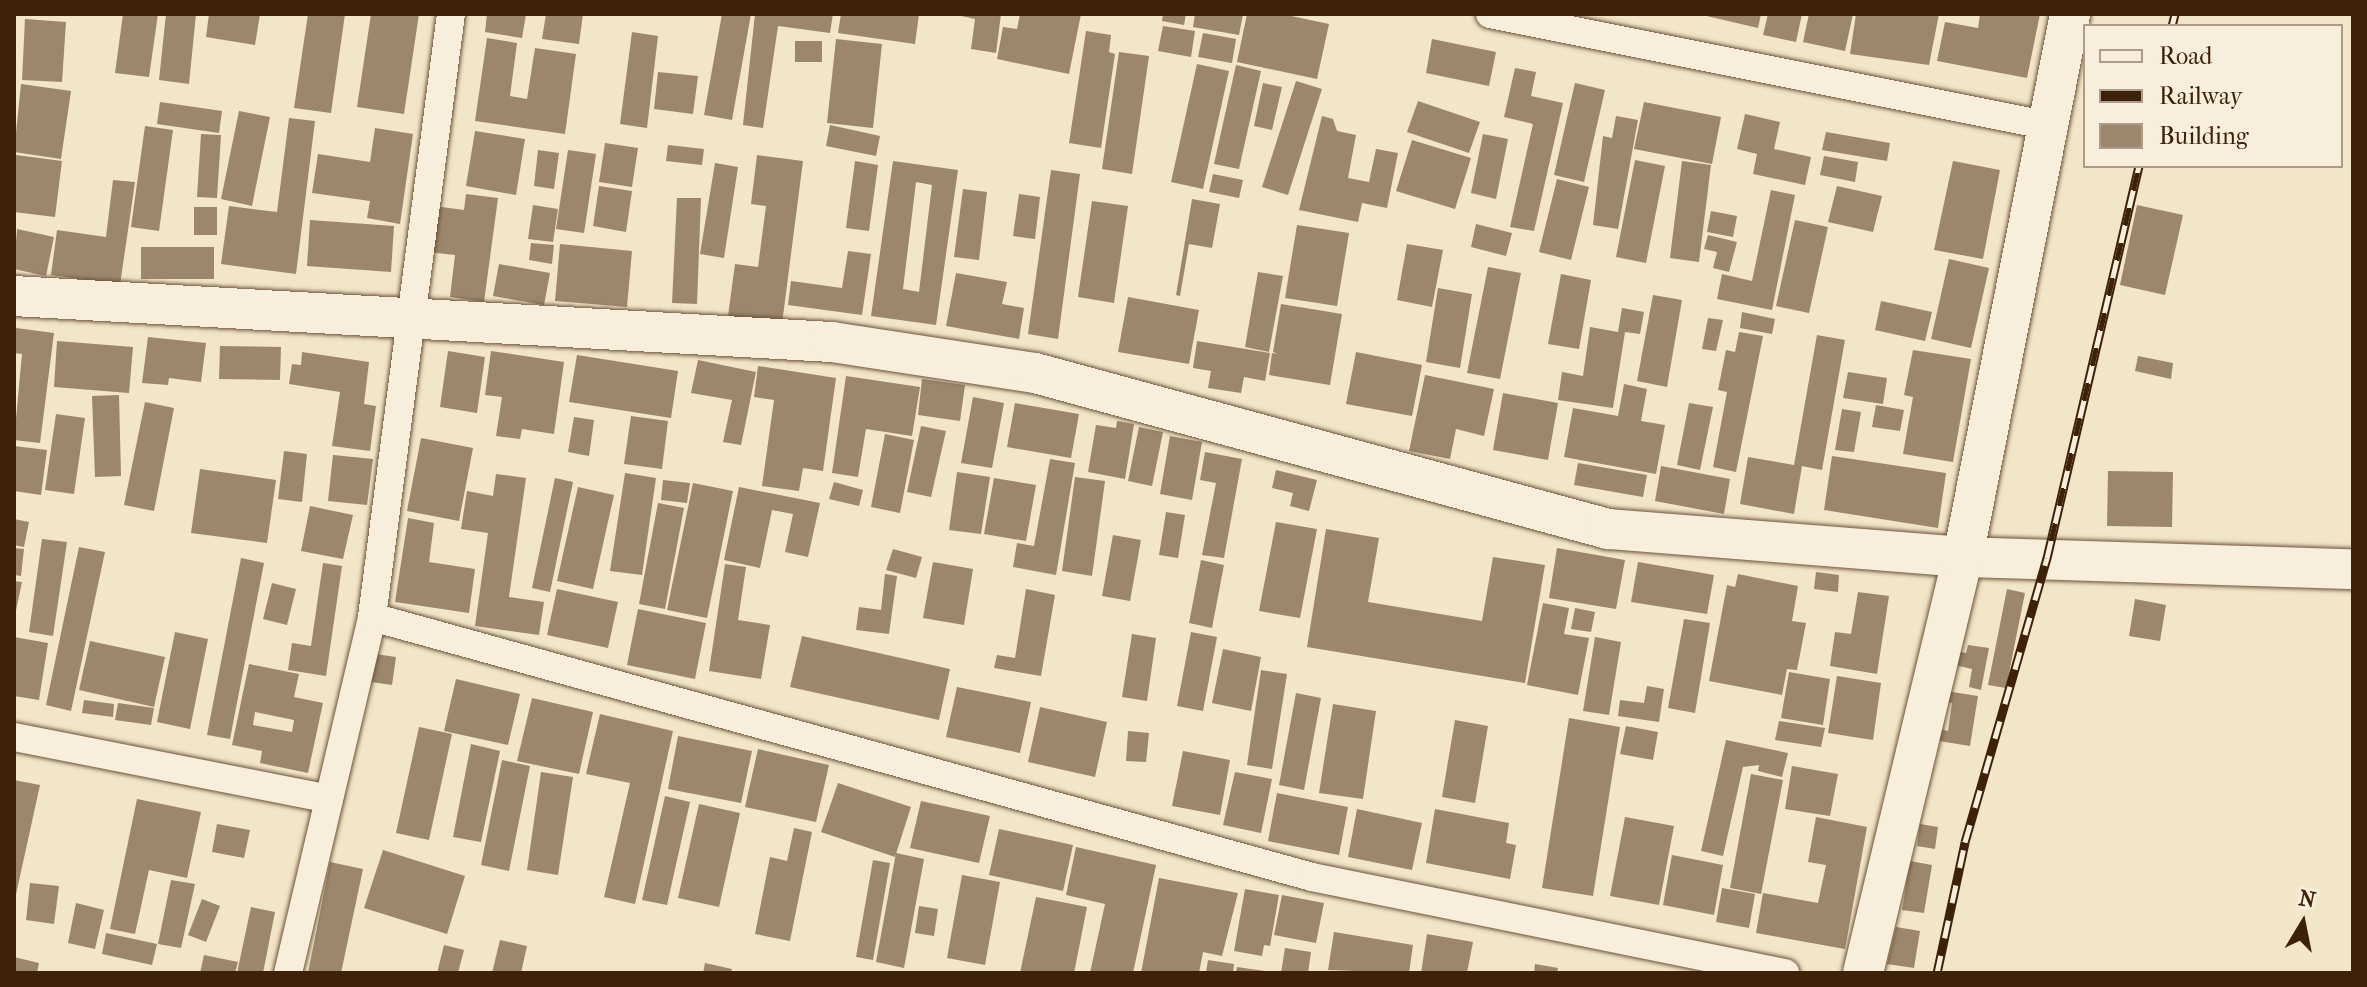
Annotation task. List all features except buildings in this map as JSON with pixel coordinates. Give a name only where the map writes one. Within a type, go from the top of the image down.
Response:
[{"type":"main road","points":[[1863,973],[1963,557],[2045,125],[2070,14]]},
{"type":"main road","points":[[14,296],[832,342],[988,365],[1184,410],[1476,497],[1608,529],[1963,557],[2353,569]]},
{"type":"street","points":[[288,973],[372,617],[451,14]]},
{"type":"street","points":[[1490,14],[2045,125]]},
{"type":"street","points":[[372,617],[1312,877],[1785,973]]},
{"type":"street","points":[[14,737],[329,799]]},
{"type":"railway","points":[[2172,24],[2175,14]]},
{"type":"railway","points":[[1937,973],[1965,842],[2047,558],[2139,168]]}]
